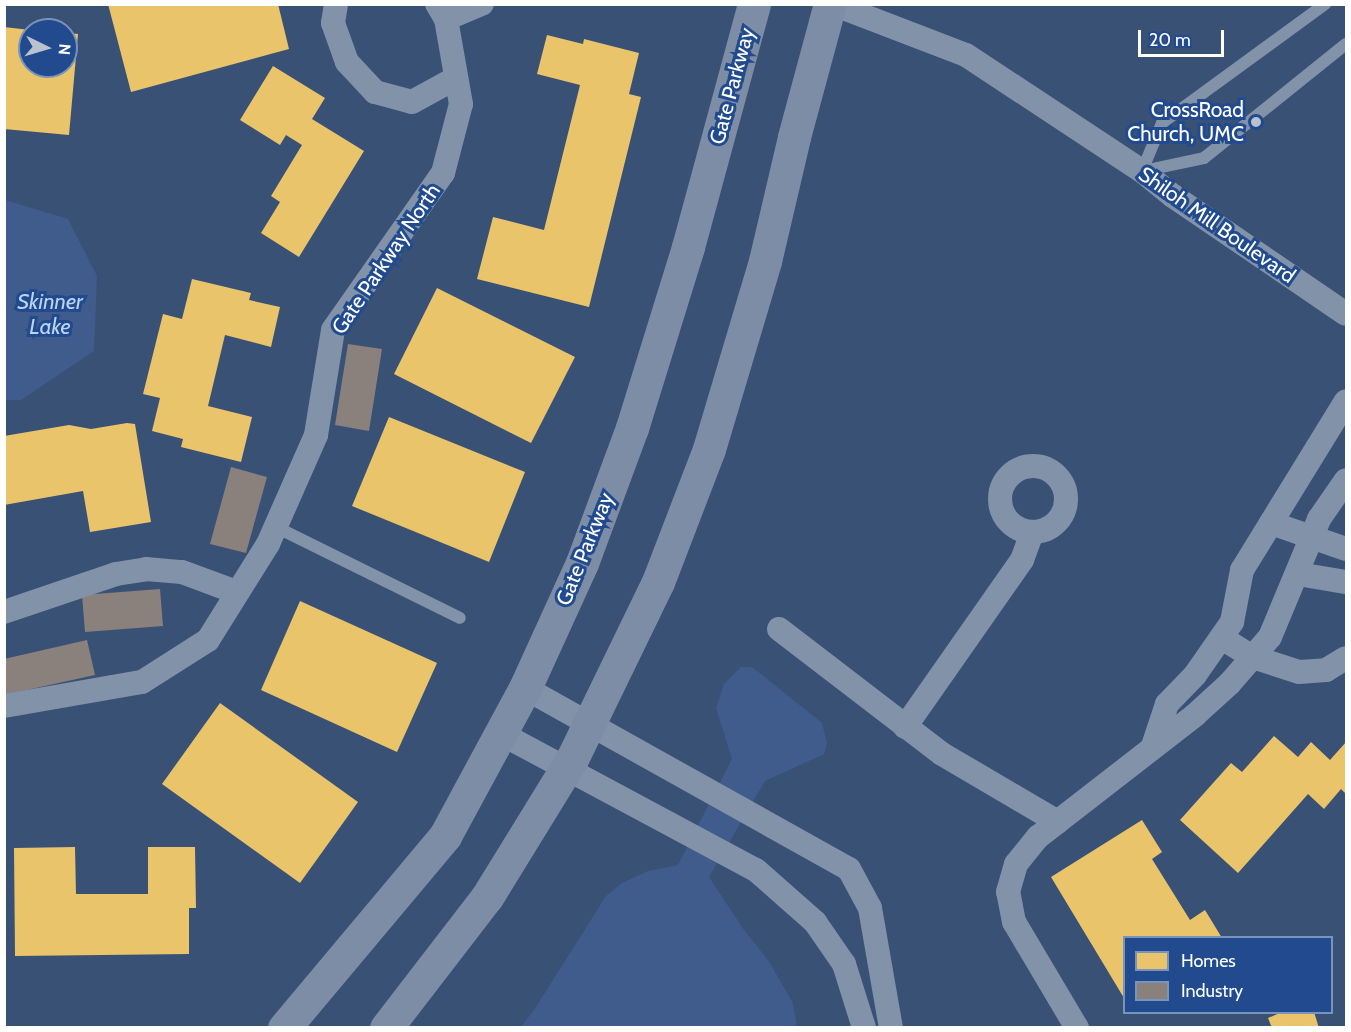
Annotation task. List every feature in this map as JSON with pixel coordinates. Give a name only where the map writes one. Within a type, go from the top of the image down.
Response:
[{"type":"main road","name":"Gate Parkway","points":[[284,1028],[445,836],[525,688],[582,563],[632,428],[688,247],[754,4]]},
{"type":"main road","points":[[386,1028],[487,897],[566,768],[658,582],[709,449],[765,261],[794,137],[832,4]]},
{"type":"street","points":[[336,4],[333,23],[347,63],[375,92],[412,102],[456,78]]},
{"type":"street","name":"Gate Parkway North","points":[[4,706],[142,682],[208,640],[276,527],[316,435],[333,330],[377,263],[443,173],[460,104],[442,12],[482,4]]},
{"type":"street","name":"Shiloh Mill Boulevard","points":[[832,4],[966,54],[1142,171],[1173,196],[1347,314]]},
{"type":"street","points":[[1153,746],[1167,704],[1195,675],[1232,622],[1242,570],[1347,401]]},
{"type":"street","points":[[1077,1028],[1014,922],[1008,892],[1016,864],[1038,837],[1195,715],[1230,683],[1253,657],[1270,637],[1319,519],[1347,480]]},
{"type":"street","points":[[1271,524],[1347,549]]},
{"type":"street","points":[[906,726],[1022,560],[1032,532]]},
{"type":"street","points":[[4,612],[116,574],[146,569],[182,572],[236,592]]},
{"type":"street","points":[[1298,574],[1347,582]]},
{"type":"street","points":[[779,629],[942,754],[1058,822]]},
{"type":"street","points":[[1222,638],[1253,657],[1299,672],[1326,670],[1347,658]]},
{"type":"street","points":[[525,688],[849,869],[870,908],[891,1028]]},
{"type":"street","points":[[500,733],[756,870],[814,922],[844,964],[864,1028]]},
{"type":"lane","points":[[1142,171],[1162,123],[1324,4]]},
{"type":"lane","points":[[1142,171],[1204,158],[1347,44]]},
{"type":"lane","points":[[276,527],[460,618]]},
{"type":"water","name":"Skinner Lake","points":[[5,200],[68,219],[97,276],[94,351],[21,400],[5,400]]},
{"type":"water","points":[[741,667],[752,667],[822,723],[827,743],[824,754],[765,781],[709,877],[744,930],[768,960],[793,1003],[797,1027],[520,1028],[534,1010],[606,896],[622,883],[648,871],[678,865],[732,759],[716,708],[724,684]]},
{"type":"building: Homes","points":[[108,4],[278,4],[289,49],[131,92]]},
{"type":"building: Homes","points":[[4,27],[18,29],[18,78],[74,78],[69,135],[4,129]]},
{"type":"building: Homes","points":[[547,35],[583,44],[584,39],[639,53],[629,94],[641,97],[589,307],[477,279],[493,217],[544,230],[580,85],[537,74]]},
{"type":"building: Homes","points":[[273,66],[325,98],[312,119],[364,151],[299,257],[261,233],[280,202],[271,196],[302,145],[286,135],[280,145],[240,120]]},
{"type":"building: Homes","points":[[192,279],[251,293],[249,300],[280,307],[271,347],[225,335],[208,406],[252,417],[241,462],[181,447],[183,439],[152,431],[160,398],[143,394],[163,314],[182,319]]},
{"type":"building: Homes","points":[[437,288],[575,357],[531,443],[394,374]]},
{"type":"building: Homes","points":[[389,417],[525,472],[489,562],[352,506]]},
{"type":"building: Homes","points":[[127,423],[135,424],[151,522],[90,532],[83,491],[4,505],[4,436],[69,425],[91,429]]},
{"type":"building: Homes","points":[[300,601],[437,663],[397,752],[261,690]]},
{"type":"building: Homes","points":[[220,703],[358,802],[300,883],[162,784]]},
{"type":"building: Homes","points":[[1274,736],[1298,757],[1311,742],[1330,760],[1346,742],[1346,794],[1341,789],[1324,809],[1308,794],[1238,873],[1180,820],[1231,763],[1242,772]]},
{"type":"building: Homes","points":[[1142,820],[1162,852],[1152,859],[1190,920],[1205,910],[1221,936],[1123,936],[1123,996],[1051,877]]},
{"type":"building: Homes","points":[[75,847],[76,894],[148,894],[148,847],[195,847],[196,908],[189,908],[189,954],[15,956],[14,848]]},
{"type":"building: Homes","points":[[1277,1014],[1315,1014],[1319,1028],[1272,1028],[1268,1018]]},
{"type":"building: Industry","points":[[348,344],[382,349],[369,431],[335,425]]},
{"type":"building: Industry","points":[[231,467],[267,477],[246,553],[210,544]]},
{"type":"building: Industry","points":[[160,589],[163,626],[85,632],[82,595]]},
{"type":"building: Industry","points":[[87,640],[95,675],[4,695],[4,659]]},
{"type":"place","name":"CrossRoad Church, UMC","points":[[1256,122]]}]
